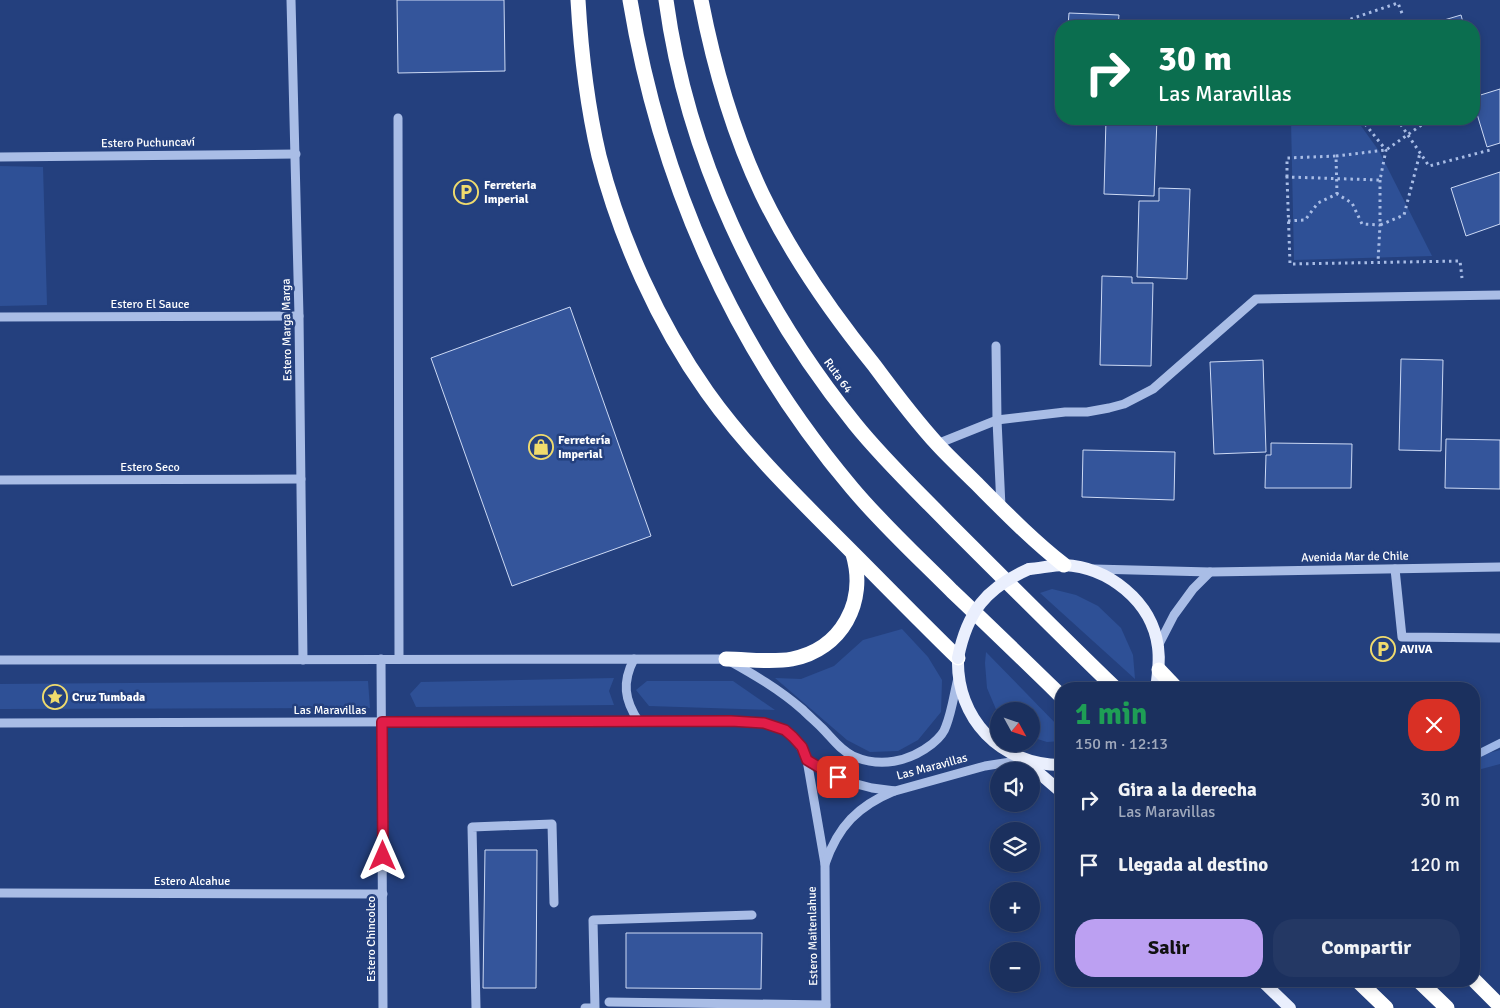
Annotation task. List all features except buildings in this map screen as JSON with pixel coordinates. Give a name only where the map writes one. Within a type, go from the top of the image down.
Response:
[{"type":"highway","points":[[578,0],[581,50],[588,104],[615,208],[654,303],[679,348],[706,391],[737,432],[811,512],[958,658]]},
{"type":"highway","points":[[630,0],[637,42],[651,103],[669,162],[691,221],[724,294],[778,388],[852,488],[895,535],[1055,690]]},
{"type":"highway","name":"Ruta 64","points":[[666,0],[681,74],[697,132],[716,185],[737,236],[762,286],[790,334],[821,380],[855,424],[892,466],[1109,682]]},
{"type":"highway","points":[[701,0],[709,42],[721,86],[742,146],[762,194],[786,240],[813,283],[842,325],[937,444],[1039,546],[1064,565]]},
{"type":"highway","points":[[726,659],[790,659],[806,655],[822,647],[835,636],[852,611],[858,582],[857,567],[852,553]]},
{"type":"highway","points":[[1159,670],[1170,682]]},
{"type":"highway","points":[[1480,986],[1500,1006]]},
{"type":"highway","points":[[1364,987],[1386,1008]]},
{"type":"highway","points":[[1425,987],[1447,1008]]},
{"type":"main road","points":[[1055,787],[1023,760],[998,746],[979,727],[965,703],[958,675],[958,658],[962,638],[970,620],[981,603],[995,588],[1011,577],[1029,569],[1064,565],[1086,568],[1112,580],[1134,597],[1149,620],[1158,646],[1159,670],[1157,682]]},
{"type":"main road","points":[[1023,760],[1055,765]]},
{"type":"main road","points":[[1268,987],[1290,1008]]},
{"type":"street","name":"Estero Marga Marga","points":[[291,0],[299,316],[303,660]]},
{"type":"street","points":[[398,118],[399,659]]},
{"type":"street","name":"Estero Puchuncaví","points":[[0,157],[296,154]]},
{"type":"street","points":[[937,444],[997,420],[1065,412],[1087,412],[1109,408],[1139,397],[1153,389],[1256,299],[1500,295]]},
{"type":"street","name":"Estero El Sauce","points":[[0,317],[299,316]]},
{"type":"street","points":[[996,346],[1001,508]]},
{"type":"street","name":"Estero Seco","points":[[0,480],[301,479]]},
{"type":"street","name":"Avenida Mar de Chile","points":[[1086,568],[1210,572],[1500,567]]},
{"type":"street","points":[[1395,569],[1402,637],[1500,638]]},
{"type":"street","points":[[1158,646],[1174,615],[1193,589],[1210,572]]},
{"type":"street","name":"Estero Chincolco","points":[[381,659],[383,1008]]},
{"type":"street","points":[[634,659],[626,680],[626,691],[632,712],[639,722]]},
{"type":"street","name":"Las Maravillas","points":[[0,660],[726,659],[782,693],[822,728],[840,748],[864,760],[878,762],[907,759],[922,752],[935,741],[946,728],[958,675]]},
{"type":"street","name":"Las Maravillas","points":[[0,723],[731,721],[764,723],[785,730],[802,747],[807,760],[827,772],[849,782],[895,791],[984,766],[1023,760]]},
{"type":"street","name":"Estero Maitenlahue","points":[[807,760],[825,864],[826,1006]]},
{"type":"street","name":"Estero Maitenlahue","points":[[825,864],[839,832],[850,819],[871,802],[895,791]]},
{"type":"street","points":[[476,1008],[472,827],[552,824],[554,903]]},
{"type":"street","name":"Estero Alcahue","points":[[0,893],[383,894]]},
{"type":"street","points":[[585,1008],[595,1008],[593,920],[752,915]]},
{"type":"street","points":[[609,1002],[826,1006]]},
{"type":"path","points":[[1349,20],[1398,3],[1403,16]]},
{"type":"path","points":[[1366,125],[1386,150]]},
{"type":"path","points":[[1401,125],[1429,166],[1490,150]]},
{"type":"path","points":[[1421,125],[1386,150],[1336,156],[1286,158],[1290,264],[1460,260],[1464,296]]},
{"type":"path","points":[[1378,262],[1380,180],[1386,150]]},
{"type":"path","points":[[1337,194],[1352,203],[1362,224],[1380,225],[1404,215],[1420,153]]},
{"type":"path","points":[[1336,156],[1337,194]]},
{"type":"path","points":[[1287,177],[1380,180]]},
{"type":"path","points":[[1288,221],[1305,220],[1318,203],[1337,194]]},
{"type":"shaded area","points":[[1291,125],[1360,125],[1379,151],[1432,256],[1294,260]]},
{"type":"shaded area","points":[[0,166],[43,167],[47,305],[0,306]]},
{"type":"shaded area","points":[[1052,589],[1076,595],[1098,606],[1121,628],[1133,655],[1135,679],[1040,593]]},
{"type":"shaded area","points":[[902,629],[928,657],[942,680],[941,712],[918,740],[898,751],[870,752],[847,740],[775,678],[801,679],[834,666],[863,640]]},
{"type":"shaded area","points":[[986,652],[1035,702],[993,702],[987,688]]},
{"type":"shaded area","points":[[614,678],[609,691],[614,705],[416,707],[410,694],[421,682]]},
{"type":"shaded area","points":[[368,681],[370,708],[0,709],[0,684]]},
{"type":"shaded area","points":[[647,681],[733,681],[775,710],[649,706],[636,690]]},
{"type":"shaded area","points":[[1040,707],[1055,723],[1055,741],[1040,740]]},
{"type":"shaded area","points":[[1500,750],[1500,764],[1480,769],[1480,755]]},
{"type":"waterway","points":[[1480,753],[1500,743]]},
{"type":"place","name":"Ferreteria Imperial","points":[[466,192]]},
{"type":"place","name":"Ferretería Imperial","points":[[541,447]]},
{"type":"place","name":"AVIVA","points":[[1383,649]]},
{"type":"place","name":"Cruz Tumbada","points":[[55,697]]},
{"type":"route","points":[[383,856],[382,722],[731,721],[764,723],[785,730],[802,747],[807,760],[838,777]]}]
